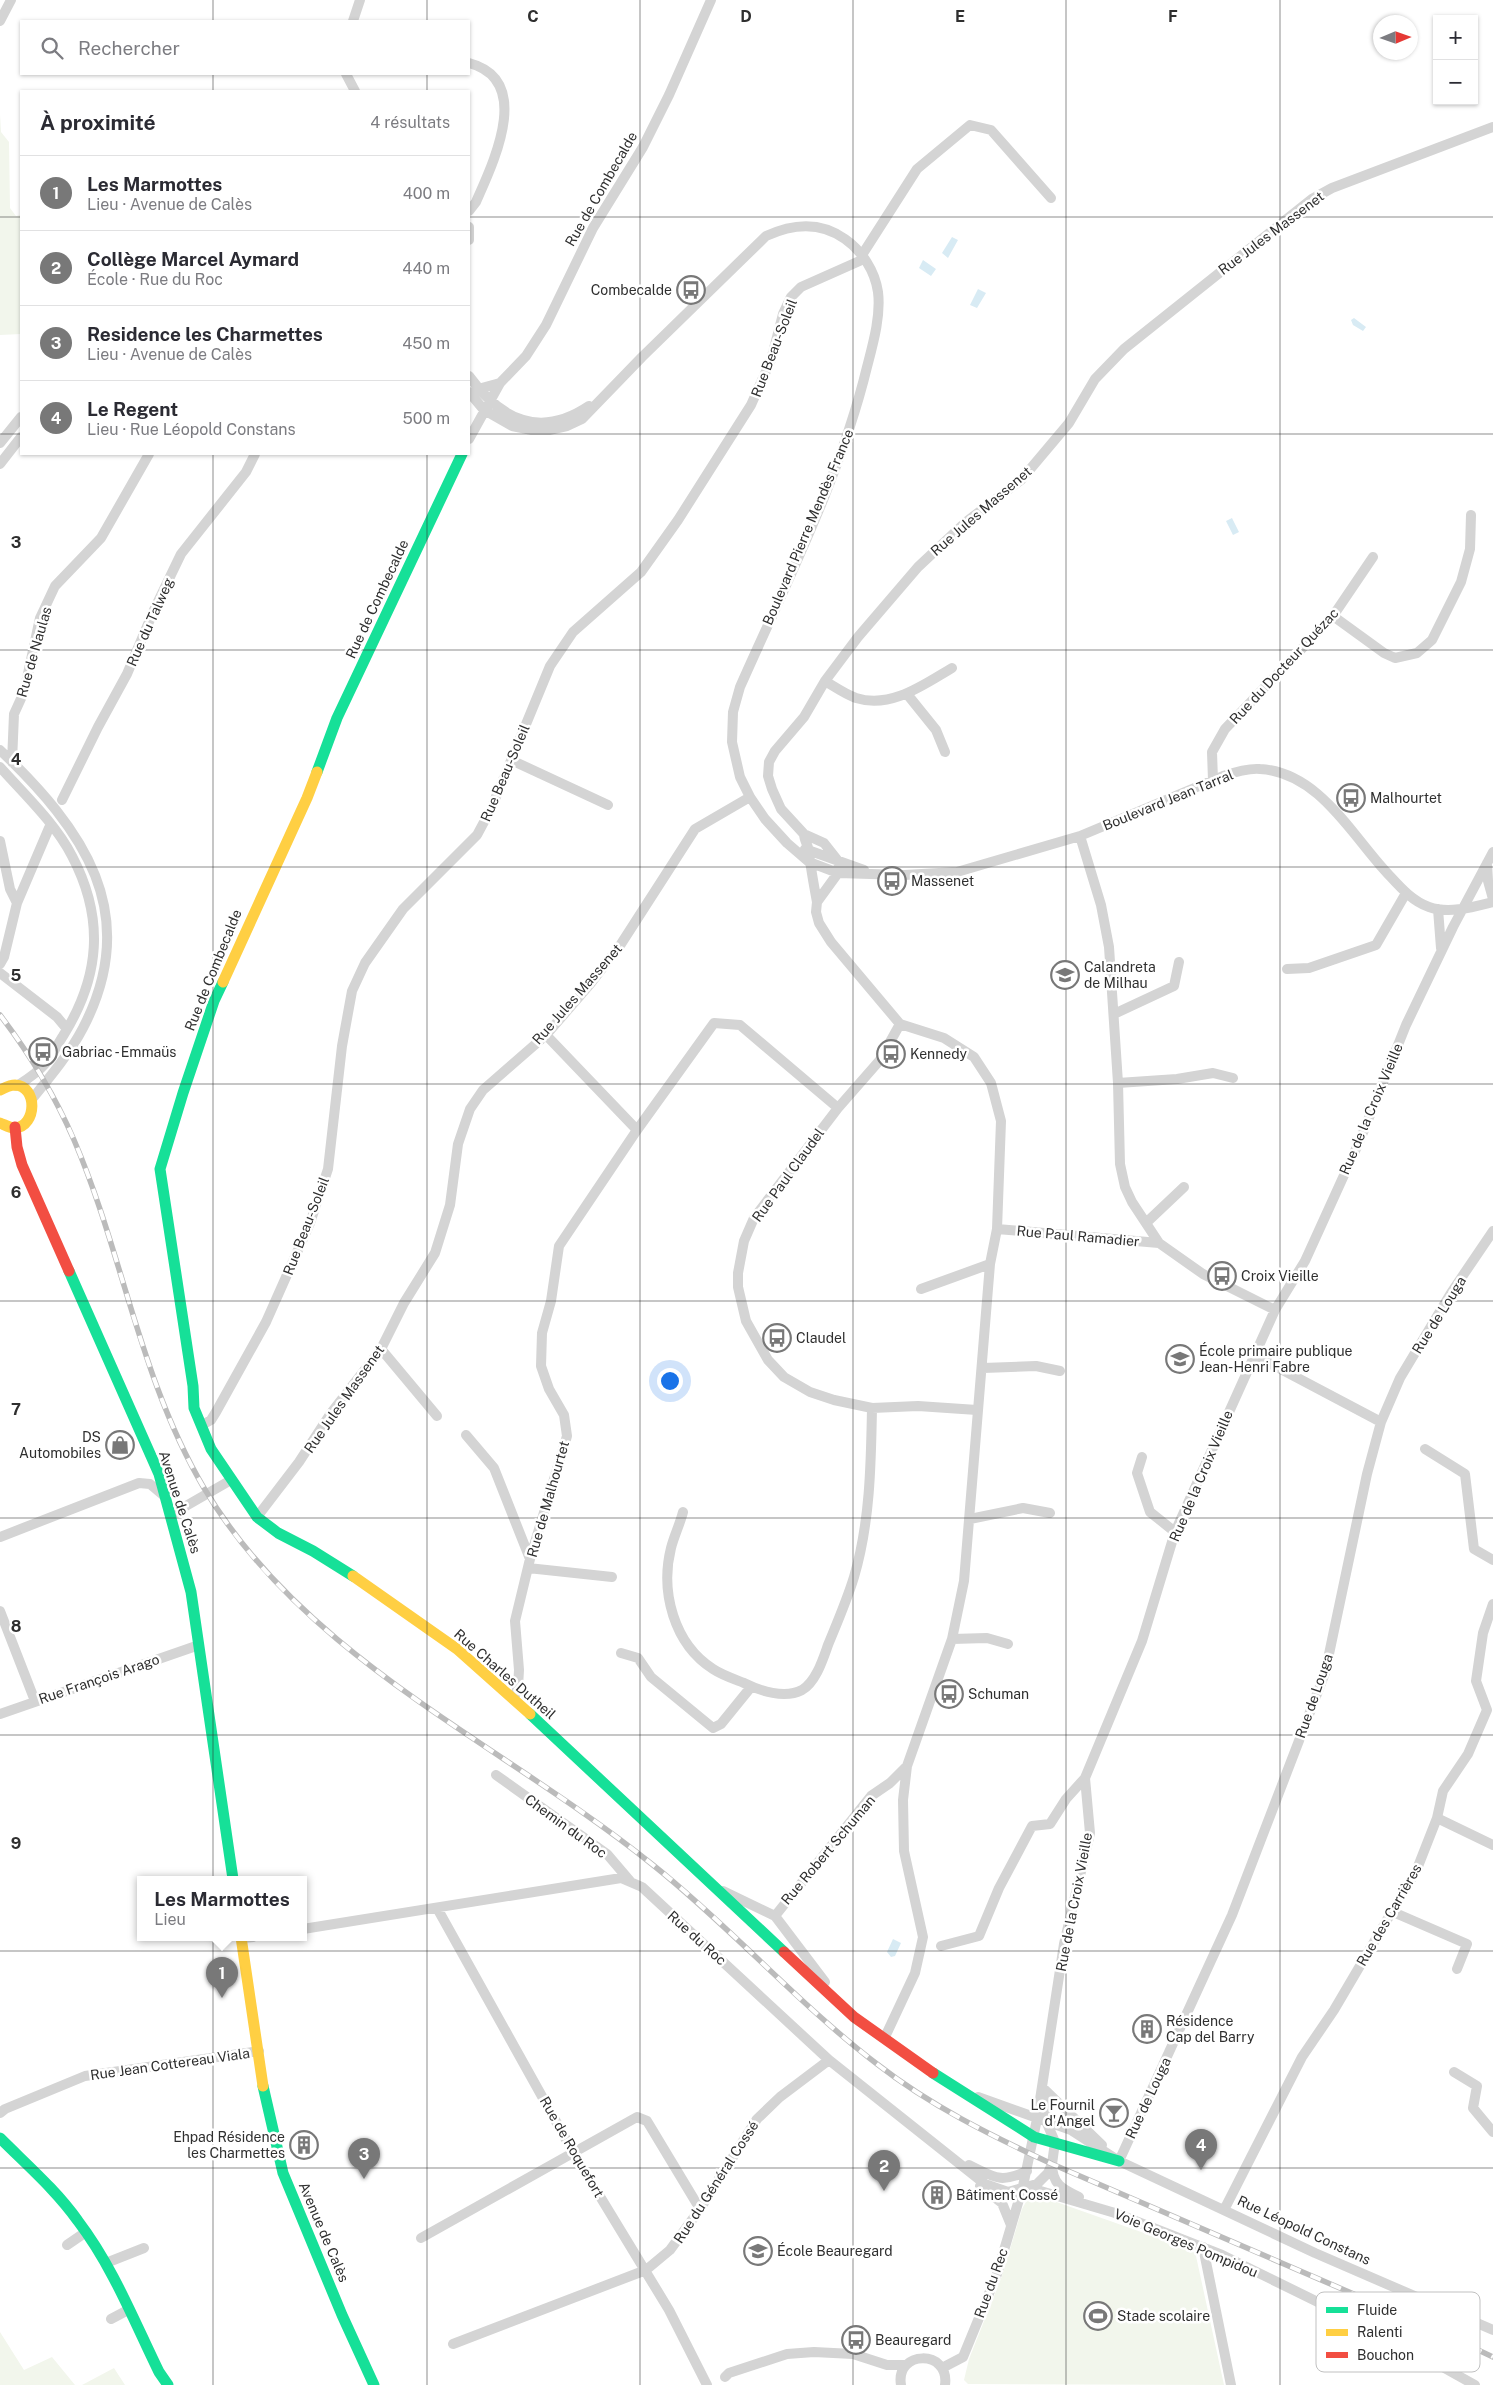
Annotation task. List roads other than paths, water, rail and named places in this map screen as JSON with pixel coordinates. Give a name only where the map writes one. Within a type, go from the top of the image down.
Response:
[{"type":"street","points":[[0,21],[11,0]]},
{"type":"street","points":[[354,20],[360,0]]},
{"type":"street","name":"Rue de Combecalde","points":[[470,437],[500,383],[526,356],[546,325],[593,228],[643,147],[665,104],[711,0]]},
{"type":"street","points":[[470,64],[490,74],[502,90],[505,108],[503,136],[476,202],[470,210]]},
{"type":"street","points":[[347,75],[354,90]]},
{"type":"street","points":[[863,257],[917,169],[970,125],[991,130],[1051,198]]},
{"type":"street","name":"Rue Jules Massenet","points":[[838,867],[824,844],[804,834],[781,809],[768,776],[769,762],[775,751],[804,717],[825,681],[882,608],[918,567],[966,522],[1021,480],[1069,423],[1096,379],[1124,349],[1312,199],[1332,188],[1493,126]]},
{"type":"street","name":"Boulevard Pierre Mendès France","points":[[474,390],[484,410],[512,426],[532,430],[549,430],[582,419],[766,236],[785,228],[814,226],[831,230],[846,239],[863,257],[875,280],[878,294],[877,316],[861,394],[846,441],[740,687],[733,712],[732,742],[735,761],[740,777],[750,797]]},
{"type":"street","name":"Rue Beau-Soleil","points":[[202,1424],[211,1420],[266,1322],[310,1223],[328,1169],[342,1046],[352,992],[364,963],[403,909],[477,835],[491,808],[550,666],[573,632],[642,572],[751,405],[771,360],[784,314],[791,297],[801,287],[863,257]]},
{"type":"street","points":[[474,390],[500,383]]},
{"type":"street","name":"Boulevard Pierre Mendès France","points":[[474,390],[490,400],[499,410],[526,421],[540,422],[568,417],[601,398]]},
{"type":"street","points":[[0,443],[20,418]]},
{"type":"street","points":[[0,464],[20,438]]},
{"type":"street","name":"Rue de Naulas","points":[[12,762],[14,714],[24,692],[40,618],[55,586],[101,538],[148,455]]},
{"type":"street","name":"Rue du Talweg","points":[[62,800],[127,674],[154,610],[181,554],[246,472],[254,455]]},
{"type":"street","name":"Rue de Combecalde","points":[[257,1517],[210,1449],[202,1424],[194,1408],[193,1386],[160,1169],[214,1001],[307,798],[337,718],[462,455]]},
{"type":"street","points":[[1333,616],[1384,653],[1395,658],[1417,653],[1432,640],[1461,582],[1470,549],[1471,515]]},
{"type":"street","name":"Rue du Docteur Quézac","points":[[1213,780],[1212,752],[1225,729],[1333,616],[1373,557]]},
{"type":"street","points":[[825,681],[855,698],[870,701],[889,700],[907,694],[952,668]]},
{"type":"street","points":[[907,694],[936,730],[945,752]]},
{"type":"street","points":[[0,750],[69,824],[84,850],[99,885],[107,936],[102,981],[89,1014],[82,1029],[53,1074],[32,1099]]},
{"type":"street","points":[[511,760],[608,805]]},
{"type":"street","points":[[0,767],[57,832],[67,848],[86,889],[95,936],[90,978],[67,1029],[44,1066],[17,1086]]},
{"type":"street","name":"Boulevard Jean Tarral","points":[[750,797],[765,819],[787,843],[809,862],[872,873],[931,875],[957,872],[1080,836],[1213,780],[1239,771],[1260,768],[1297,780],[1312,789],[1329,805],[1375,860],[1406,893],[1428,906],[1442,909]]},
{"type":"street","name":"Rue Jules Massenet","points":[[257,1517],[299,1462],[331,1413],[381,1349],[404,1303],[435,1253],[450,1205],[458,1144],[470,1110],[483,1090],[546,1035],[621,944],[695,829],[750,797]]},
{"type":"street","points":[[0,964],[4,957],[17,903],[50,828]]},
{"type":"street","name":"Rue Jules Massenet","points":[[804,834],[804,843],[809,850],[809,862],[819,923],[831,942],[900,1024]]},
{"type":"street","points":[[1080,836],[1101,905],[1109,947],[1118,1083],[1120,1164],[1132,1202],[1147,1222],[1159,1243],[1222,1285],[1275,1310]]},
{"type":"street","points":[[0,841],[10,890],[17,903]]},
{"type":"street","name":"Boulevard Jean Tarral","points":[[787,843],[809,850],[838,867]]},
{"type":"street","name":"Rue de la Croix Vieille","points":[[1023,2186],[1034,2136],[1042,2120],[1042,2087],[1064,1944],[1090,1833],[1085,1778],[1142,1641],[1175,1532],[1275,1310],[1305,1262],[1360,1140],[1406,1025],[1462,908],[1493,852]]},
{"type":"street","points":[[1442,909],[1462,908],[1493,901],[1488,882],[1487,862]]},
{"type":"street","points":[[817,902],[838,867]]},
{"type":"street","points":[[1287,969],[1309,968],[1376,945],[1406,893]]},
{"type":"street","name":"Rue de la Croix Vieille","points":[[1441,951],[1442,909]]},
{"type":"street","points":[[1114,1014],[1174,986],[1180,962]]},
{"type":"street","points":[[0,973],[57,1017],[67,1029]]},
{"type":"street","name":"Rue de Malhourtet","points":[[514,1698],[518,1687],[519,1670],[515,1621],[529,1564],[567,1436],[564,1415],[549,1389],[541,1366],[542,1333],[551,1301],[559,1246],[637,1130],[714,1023],[740,1024],[838,1108]]},
{"type":"street","points":[[885,2037],[915,1973],[923,1937],[904,1851],[903,1800],[907,1766],[952,1639],[964,1581],[977,1410],[983,1368],[990,1264],[997,1229],[1001,1121],[991,1083],[974,1057],[944,1038],[900,1024]]},
{"type":"street","name":"Rue Paul Claudel","points":[[900,1024],[880,1060],[838,1108],[754,1218],[744,1241],[738,1272],[738,1287],[746,1321],[768,1360],[776,1369],[810,1392],[834,1400],[872,1408],[918,1406],[977,1410]]},
{"type":"street","points":[[546,1035],[637,1130]]},
{"type":"street","points":[[1118,1083],[1178,1080],[1212,1073],[1233,1078]]},
{"type":"street","points":[[0,1139],[8,1126],[26,1122],[31,1118],[33,1112],[32,1099],[24,1089],[17,1086],[2,1087]]},
{"type":"street","name":"Avenue de Calès","points":[[8,1126],[19,1162],[28,1178],[159,1474],[164,1495],[172,1514],[191,1592],[233,1876]]},
{"type":"street","points":[[1147,1222],[1184,1187]]},
{"type":"street","name":"Rue Paul Ramadier","points":[[997,1229],[1159,1243]]},
{"type":"street","name":"Rue de Louga","points":[[1119,2161],[1232,1915],[1325,1674],[1366,1482],[1381,1422],[1405,1369],[1451,1292],[1493,1231]]},
{"type":"street","points":[[922,1289],[990,1264]]},
{"type":"street","points":[[381,1349],[438,1416]]},
{"type":"street","points":[[1254,1355],[1381,1422]]},
{"type":"street","points":[[983,1368],[1036,1366],[1060,1371]]},
{"type":"street","points":[[683,1512],[671,1549],[667,1583],[670,1608],[686,1645],[713,1669],[751,1687],[775,1693],[790,1694],[803,1690],[818,1671],[854,1576],[868,1504],[872,1458],[872,1408]]},
{"type":"street","points":[[466,1435],[494,1468],[529,1564],[612,1576]]},
{"type":"street","points":[[1425,1449],[1465,1474],[1474,1549],[1493,1560]]},
{"type":"street","points":[[1142,1457],[1137,1472],[1150,1512],[1175,1532]]},
{"type":"street","points":[[172,1514],[231,1480]]},
{"type":"street","points":[[0,1537],[139,1483],[150,1484],[164,1495]]},
{"type":"street","points":[[970,1519],[1022,1508],[1050,1513]]},
{"type":"street","name":"Rue Charles Dutheil","points":[[257,1517],[278,1532],[313,1551],[382,1594],[456,1649],[514,1698],[843,2007],[953,2087],[1034,2136]]},
{"type":"street","name":"Rue des Carrières","points":[[1224,2210],[1302,2056],[1334,2010],[1417,1869],[1437,1818],[1443,1791],[1468,1754],[1490,1711],[1476,1681],[1483,1633],[1493,1604]]},
{"type":"street","points":[[0,1611],[35,1701]]},
{"type":"street","points":[[952,1639],[987,1638],[1008,1644]]},
{"type":"street","name":"Rue François Arago","points":[[0,1714],[198,1645]]},
{"type":"street","points":[[622,1653],[638,1658],[651,1677],[713,1728],[721,1724],[751,1687]]},
{"type":"street","name":"Rue Robert Schuman","points":[[774,1916],[871,1796],[890,1783],[907,1766]]},
{"type":"street","name":"Chemin du Roc","points":[[496,1776],[607,1854],[631,1882]]},
{"type":"street","points":[[941,1946],[979,1936],[999,1888],[1032,1826],[1050,1824],[1066,1799],[1085,1778]]},
{"type":"street","points":[[1437,1818],[1493,1845]]},
{"type":"street","name":"Rue du Roc","points":[[307,1928],[621,1878],[642,1887],[829,2060],[985,2184],[1008,2192],[1023,2186]]},
{"type":"street","name":"Rue Charles Dutheil","points":[[710,1884],[774,1916],[843,2007]]},
{"type":"street","name":"Rue de Roquefort","points":[[437,1908],[573,2152],[669,2310],[708,2385]]},
{"type":"street","points":[[1393,1912],[1467,1944],[1457,1969]]},
{"type":"street","name":"Avenue de Calès","points":[[245,1941],[266,2105],[283,2173],[342,2315],[374,2385]]},
{"type":"street","name":"Rue Jean Cottereau Viala","points":[[0,2113],[5,2109],[85,2076],[259,2051]]},
{"type":"street","name":"Rue du Général Cossé","points":[[454,2344],[646,2270],[670,2250],[700,2209],[757,2118],[780,2097],[829,2060]]},
{"type":"street","points":[[1454,2072],[1477,2086],[1473,2108],[1493,2132]]},
{"type":"street","name":"Rue Charles Dutheil","points":[[953,2087],[1042,2120]]},
{"type":"street","name":"Rue Léopold Constans","points":[[1042,2087],[1119,2161]]},
{"type":"street","points":[[421,2238],[637,2117],[647,2121],[700,2209]]},
{"type":"street","name":"Rue de la Croix Vieille","points":[[1042,2120],[1055,2142]]},
{"type":"street","name":"Rue Léopold Constans","points":[[1042,2120],[1071,2130],[1119,2161],[1315,2253],[1404,2292]]},
{"type":"street","name":"Rue Léopold Constans","points":[[1034,2136],[1119,2161]]},
{"type":"street","points":[[0,2138],[86,2232],[106,2263],[159,2372],[168,2385]]},
{"type":"street","points":[[1055,2142],[1052,2164],[1054,2181],[1063,2190],[1114,2213]]},
{"type":"street","points":[[952,2157],[995,2178],[1012,2178],[1027,2170]]},
{"type":"street","points":[[952,2157],[971,2179],[1002,2203],[1012,2225]]},
{"type":"street","points":[[1023,2186],[1037,2184],[1043,2180],[1052,2164]]},
{"type":"street","name":"Voie Georges Pompidou","points":[[1023,2186],[1114,2213],[1203,2247],[1316,2302]]},
{"type":"street","name":"Rue du Rec","points":[[942,2368],[963,2357],[997,2274],[1023,2186]]},
{"type":"street","points":[[67,2245],[86,2232]]},
{"type":"street","points":[[1203,2247],[1231,2385]]},
{"type":"street","points":[[106,2263],[144,2248]]},
{"type":"street","points":[[110,2319],[128,2310]]},
{"type":"street","name":"Rue Léopold Constans","points":[[1480,2325],[1493,2330]]},
{"type":"street","points":[[712,2385],[758,2362],[788,2354],[814,2352],[853,2354],[887,2365],[906,2365],[917,2358],[935,2361],[942,2368],[945,2385]]},
{"type":"street","points":[[887,2365],[900,2383]]},
{"type":"street","points":[[900,2383],[906,2365]]},
{"type":"street","name":"Voie Georges Pompidou","points":[[1452,2372],[1475,2385]]},
{"type":"railway","points":[[0,1015],[41,1075],[74,1140],[106,1227],[148,1360],[182,1447],[204,1488],[246,1548],[296,1602],[351,1651],[410,1695],[595,1821],[653,1865],[710,1914],[848,2041],[918,2093],[984,2131],[1052,2164],[1349,2292]]},
{"type":"railway","points":[[1480,2351],[1493,2357]]},
{"type":"place","name":"Combecalde","points":[[691,290]]},
{"type":"place","name":"Malhourtet","points":[[1351,798]]},
{"type":"place","name":"Massenet","points":[[892,881]]},
{"type":"place","name":"Calandreta de Milhau","points":[[1065,975]]},
{"type":"place","name":"Gabriac - Emmaüs","points":[[43,1052]]},
{"type":"place","name":"Kennedy","points":[[891,1054]]},
{"type":"place","name":"Croix Vieille","points":[[1222,1276]]},
{"type":"place","name":"Claudel","points":[[777,1338]]},
{"type":"place","name":"École primaire publique Jean-Henri Fabre","points":[[1180,1359]]},
{"type":"place","name":"DS Automobiles","points":[[120,1445]]},
{"type":"place","name":"Schuman","points":[[949,1694]]},
{"type":"place","name":"Les Marmottes","points":[[222,1998]]},
{"type":"place","name":"Résidence Cap del Barry","points":[[1147,2029]]},
{"type":"place","name":"Le Fournil d'Angel","points":[[1114,2113]]},
{"type":"place","name":"Ehpad Résidence les Charmettes","points":[[304,2145]]},
{"type":"place","name":"Le Regent","points":[[1201,2170]]},
{"type":"place","name":"Residence les Charmettes","points":[[364,2179]]},
{"type":"place","name":"Collège Marcel Aymard","points":[[884,2191]]},
{"type":"place","name":"Bâtiment Cossé","points":[[937,2195]]},
{"type":"place","name":"École Beauregard","points":[[758,2251]]},
{"type":"place","name":"Stade scolaire","points":[[1098,2316]]},
{"type":"place","name":"Beauregard","points":[[856,2340]]}]
